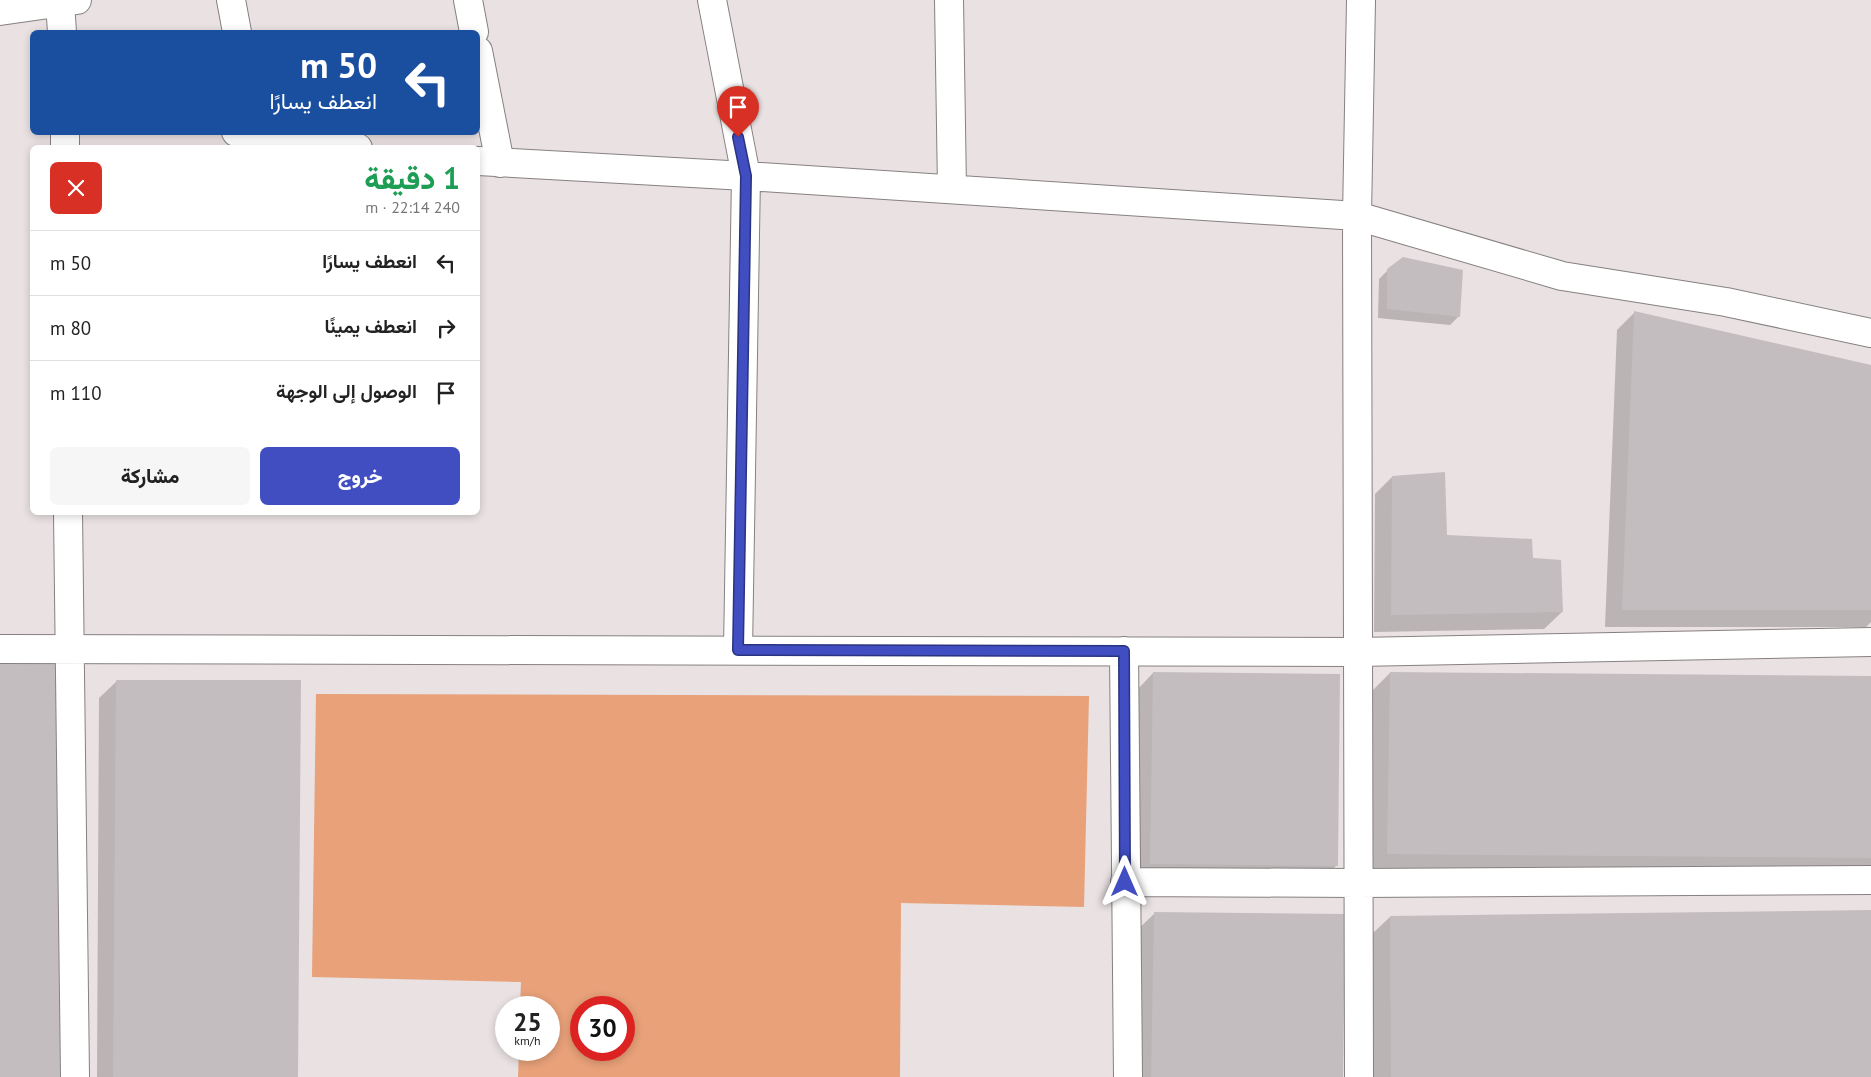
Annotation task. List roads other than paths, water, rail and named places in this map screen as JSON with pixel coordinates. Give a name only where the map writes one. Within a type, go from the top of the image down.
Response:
[{"type":"street","points":[[231,0],[237,30]]},
{"type":"street","points":[[468,0],[474,30]]},
{"type":"street","points":[[712,0],[746,176],[738,650]]},
{"type":"street","points":[[949,0],[952,189]]},
{"type":"street","points":[[1359,1077],[1357,216],[1361,0]]},
{"type":"street","points":[[0,12],[69,1],[62,30]]},
{"type":"street","points":[[480,73],[488,162],[746,176],[1357,216],[1562,276],[1726,302],[1871,333]]},
{"type":"street","points":[[263,135],[336,145]]},
{"type":"street","points":[[68,515],[75,1077]]},
{"type":"street","points":[[0,649],[1357,652],[1871,642]]},
{"type":"street","points":[[1124,651],[1128,1077]]},
{"type":"street","points":[[1125,882],[1358,883],[1871,880]]}]
